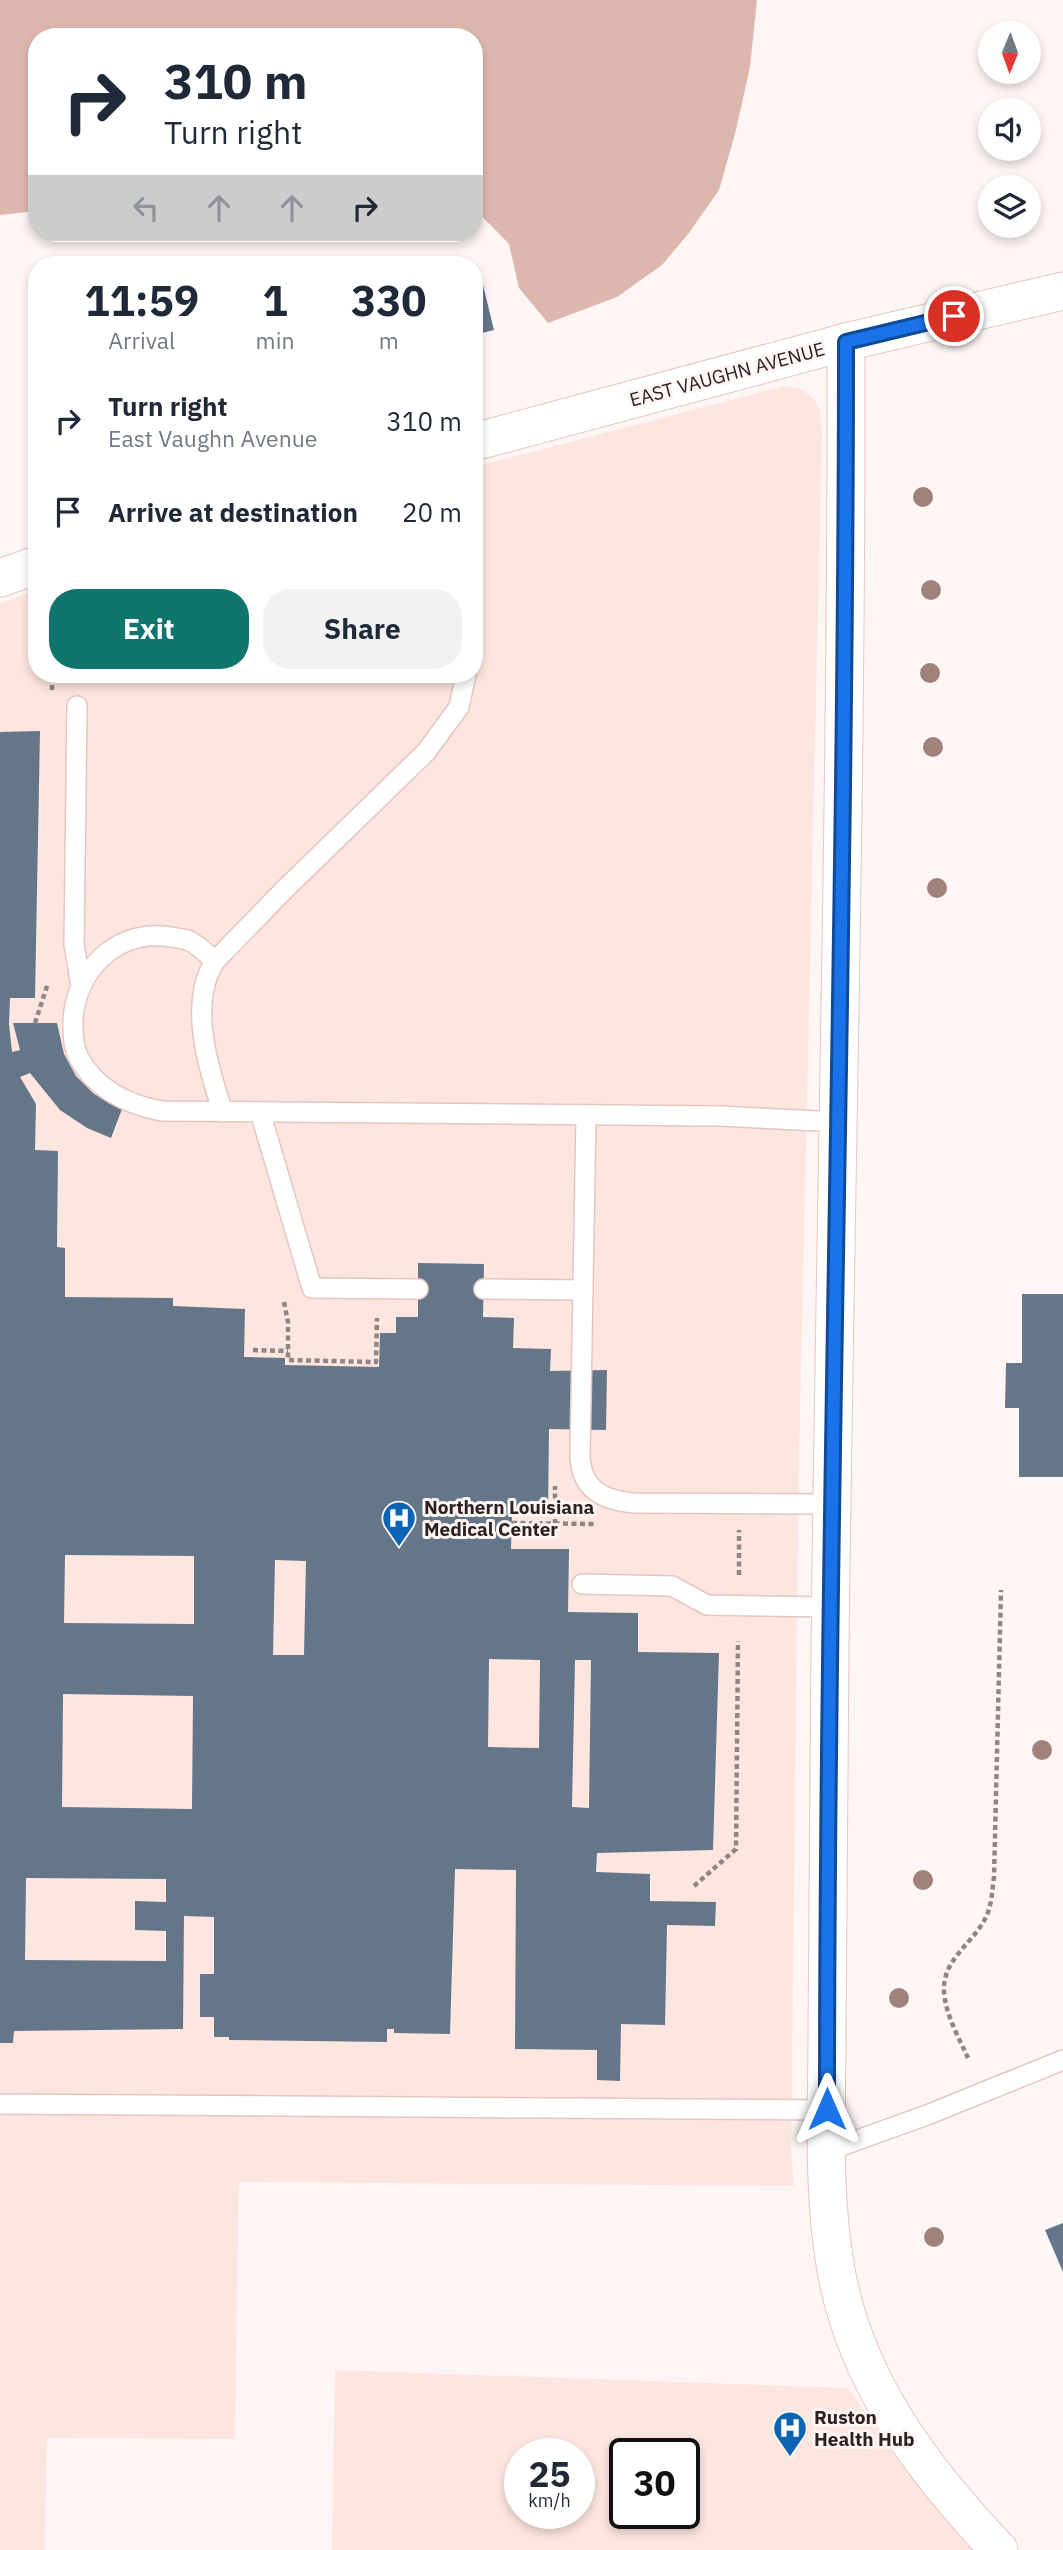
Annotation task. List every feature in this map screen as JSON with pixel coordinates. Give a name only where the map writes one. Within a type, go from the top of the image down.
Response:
[{"type":"street","name":"EAST VAUGHN AVENUE","points":[[483,440],[846,342],[1063,291]]},
{"type":"street","points":[[846,342],[839,1122],[830,1607],[827,2109],[829,2217],[836,2274],[855,2338],[881,2398],[909,2444],[999,2550]]},
{"type":"street","points":[[0,578],[28,568]]},
{"type":"lane","points":[[223,1112],[215,1089],[204,1029],[205,986],[209,970],[284,890],[426,752],[459,707],[464,683]]},
{"type":"lane","points":[[77,706],[74,945],[81,985]]},
{"type":"lane","points":[[215,961],[189,941],[153,935],[136,938],[105,953],[91,967],[74,1005],[73,1032],[78,1055],[102,1086],[118,1097],[151,1109],[223,1112],[719,1116],[839,1122]]},
{"type":"lane","points":[[260,1112],[312,1288],[418,1289]]},
{"type":"lane","points":[[586,1115],[580,1457],[581,1471],[587,1484],[600,1494],[617,1501],[634,1503],[832,1504]]},
{"type":"lane","points":[[484,1289],[583,1290]]},
{"type":"lane","points":[[582,1584],[672,1586],[707,1605],[830,1607]]},
{"type":"lane","points":[[827,2151],[927,2115],[1063,2060]]},
{"type":"lane","points":[[0,2104],[827,2109]]},
{"type":"path","points":[[253,1350],[288,1351]]},
{"type":"path","points":[[968,2058],[947,2010],[944,1983],[951,1964],[979,1928],[990,1906],[994,1877],[1001,1590]]},
{"type":"path","points":[[694,1886],[736,1849],[738,1641]]},
{"type":"shaded area","points":[[0,0],[757,0],[750,67],[719,190],[689,233],[662,265],[617,297],[548,323],[519,288],[509,244],[483,217],[483,28],[28,28],[28,212],[0,215]]},
{"type":"shaded area","name":"Northern Louisiana Medical Center","points":[[785,386],[801,389],[814,399],[820,411],[822,433],[799,1457],[791,2152],[794,2186],[239,2182],[235,2439],[47,2438],[45,2550],[0,2550],[0,603],[28,593],[28,683],[483,683],[483,465]]},
{"type":"shaded area","name":"Ruston Health Hub","points":[[335,2370],[848,2388],[900,2463],[980,2550],[332,2550]]},
{"type":"building","points":[[483,285],[494,330],[483,333]]},
{"type":"building","points":[[40,731],[35,998],[10,998],[12,1052],[20,1050],[13,1023],[57,1023],[64,1054],[76,1076],[94,1094],[122,1109],[111,1138],[87,1128],[60,1110],[30,1073],[20,1077],[36,1104],[35,1150],[58,1151],[57,1247],[65,1248],[65,1297],[173,1298],[173,1306],[245,1309],[244,1357],[285,1358],[285,1365],[379,1367],[380,1333],[396,1333],[396,1317],[418,1317],[418,1263],[484,1264],[483,1317],[514,1318],[513,1348],[551,1349],[550,1371],[607,1370],[606,1430],[549,1429],[548,1515],[512,1514],[511,1549],[569,1549],[568,1612],[638,1613],[638,1652],[719,1653],[713,1850],[597,1853],[596,1872],[650,1874],[650,1901],[716,1902],[715,1926],[667,1925],[665,2025],[621,2024],[620,2081],[597,2080],[597,2050],[515,2049],[516,1870],[455,1869],[450,2034],[394,2033],[394,2029],[387,2029],[387,2042],[229,2040],[229,2037],[214,2037],[214,2017],[200,2017],[200,1974],[214,1974],[214,1917],[184,1916],[183,2029],[14,2031],[13,2043],[0,2043],[0,732]],"holes":[[[65,1555],[194,1556],[194,1624],[64,1623]],[[275,1560],[306,1561],[304,1655],[273,1655]],[[489,1659],[540,1660],[539,1748],[488,1747]],[[575,1660],[591,1660],[589,1808],[572,1807]],[[63,1694],[193,1696],[192,1809],[62,1807]],[[26,1878],[166,1879],[166,1902],[135,1901],[135,1930],[166,1931],[166,1961],[25,1960]]]},
{"type":"building","points":[[1022,1294],[1063,1294],[1063,1477],[1019,1477],[1019,1408],[1005,1408],[1006,1363],[1022,1363]]},
{"type":"building","points":[[1063,2223],[1063,2272],[1045,2230]]},
{"type":"place","name":"Northern Louisiana Medical Center","points":[[399,1548]]},
{"type":"place","name":"Ruston Health Hub","points":[[790,2458]]},
{"type":"route","points":[[827,2109],[827,1834],[840,1094],[846,342],[954,316]]}]
